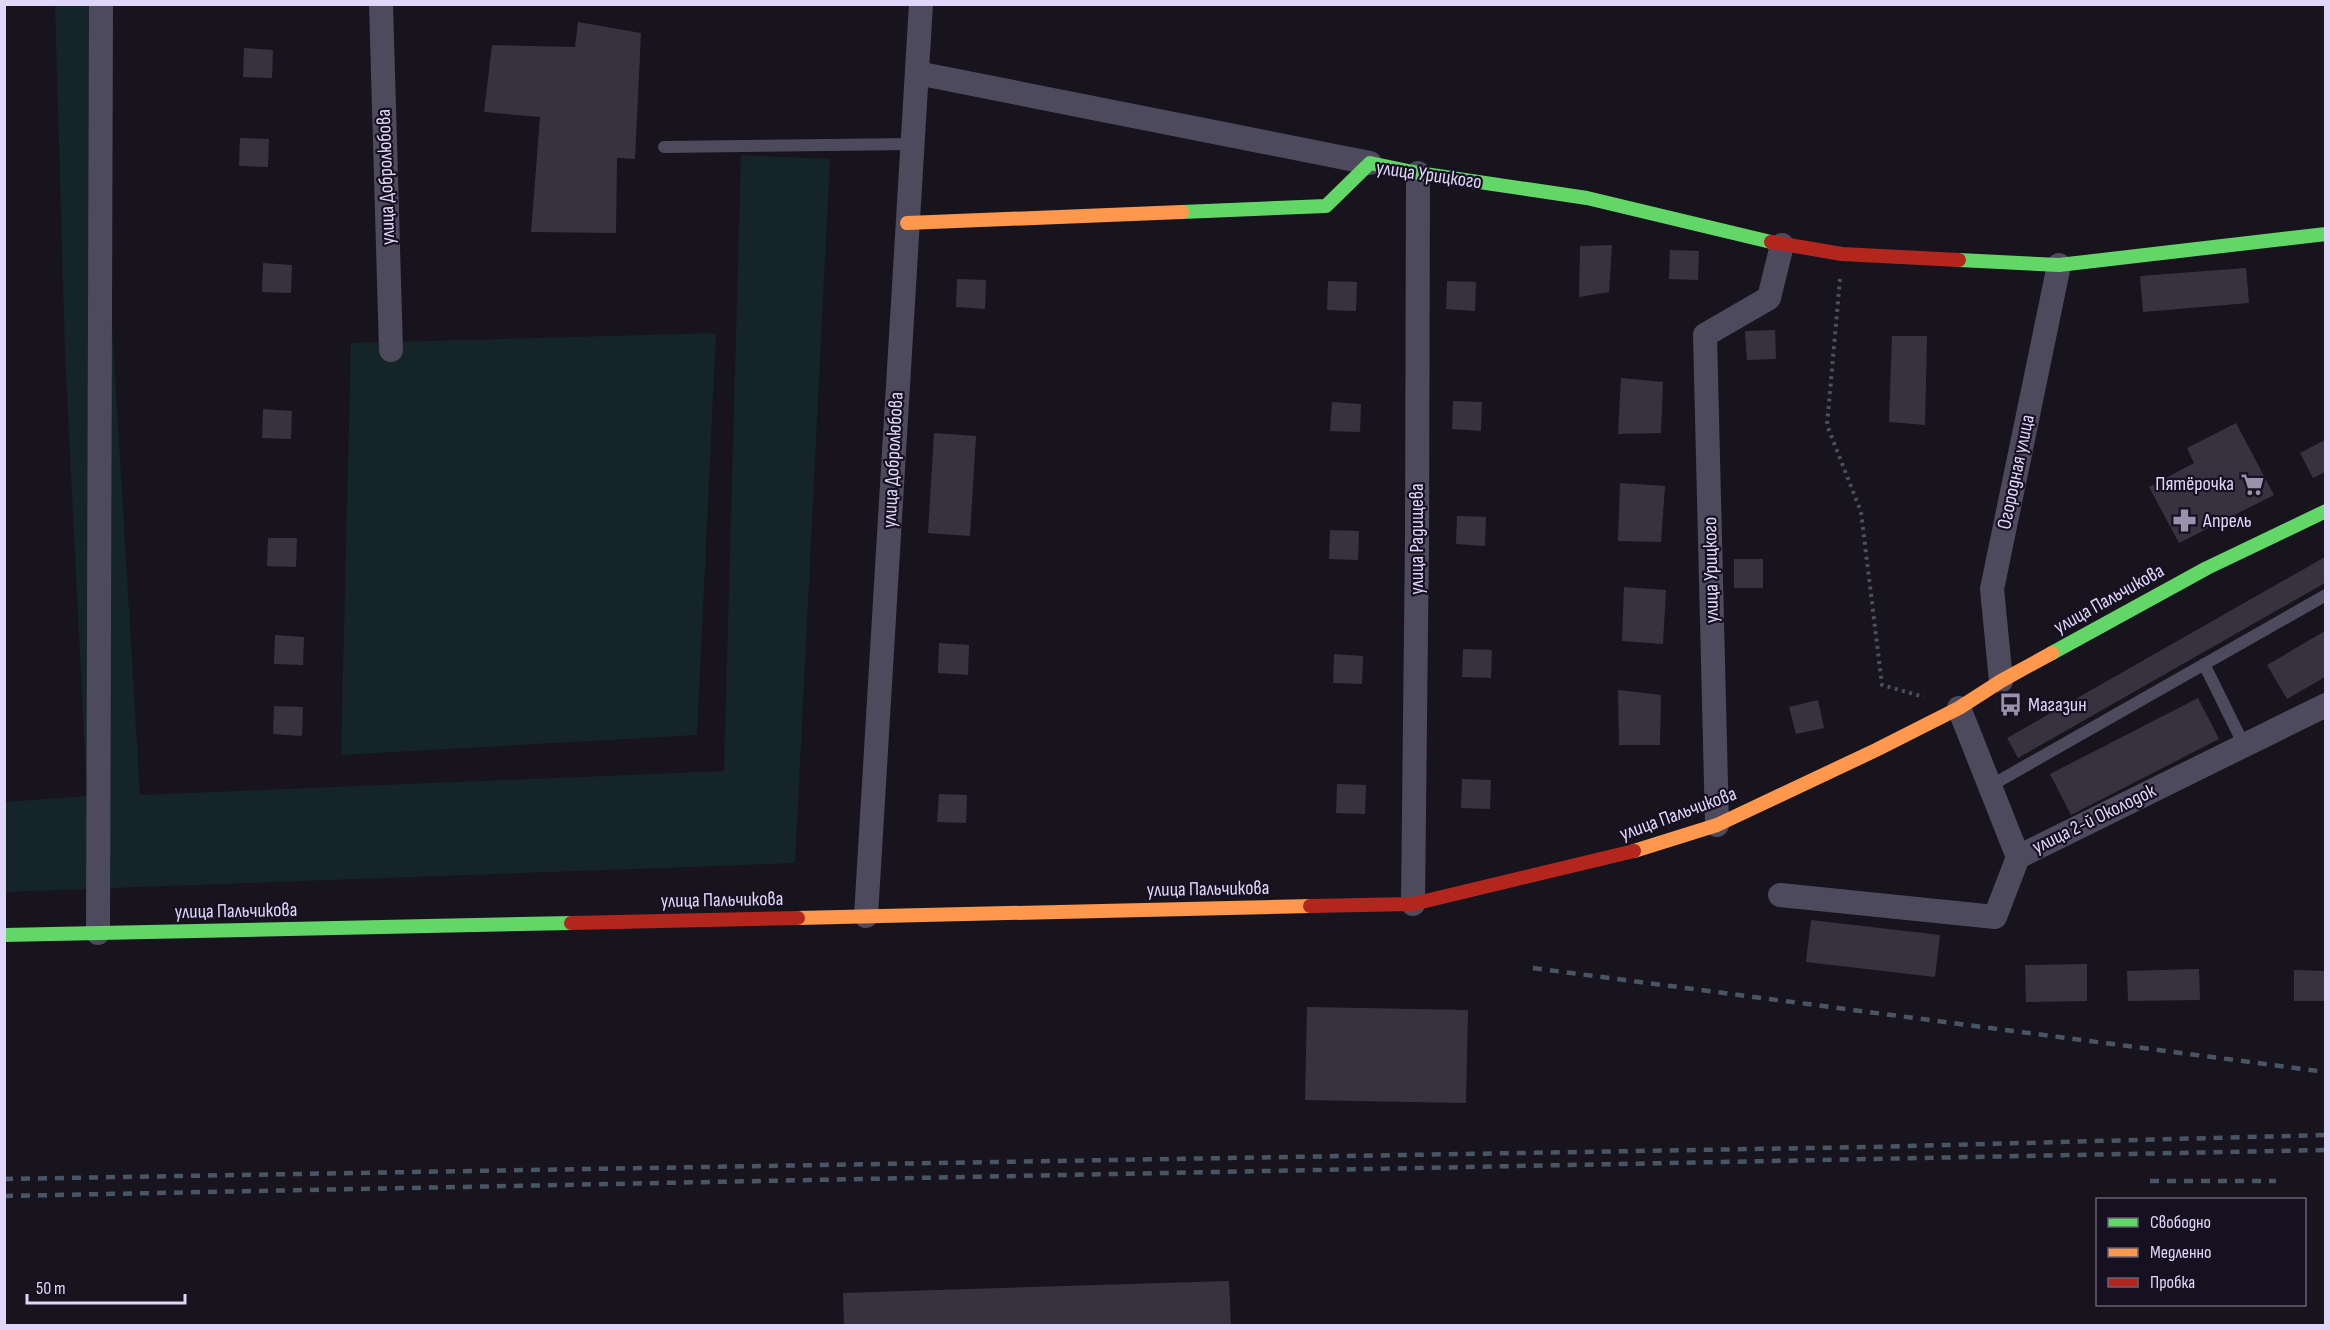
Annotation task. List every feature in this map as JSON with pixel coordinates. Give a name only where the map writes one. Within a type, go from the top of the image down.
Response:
[{"type":"main road","name":"улица Урицкого","points":[[906,223],[1326,206],[1370,163],[1418,173],[1587,198],[1782,245],[1842,254],[2059,265],[2325,234]]},
{"type":"main road","name":"улица Пальчикова","points":[[4,935],[1413,904],[1611,858],[1717,825],[1959,708],[2001,681],[2207,568],[2325,511]]},
{"type":"street","points":[[98,933],[101,4]]},
{"type":"street","name":"улица Добролюбова","points":[[381,4],[391,350]]},
{"type":"street","name":"улица Добролюбова","points":[[866,916],[921,4]]},
{"type":"street","points":[[917,73],[1370,163]]},
{"type":"street","name":"улица Радищева","points":[[1413,904],[1418,173]]},
{"type":"street","name":"улица Урицкого","points":[[1717,825],[1706,335],[1769,298],[1782,245]]},
{"type":"street","name":"Огородная улица","points":[[2001,681],[1992,589],[2059,265]]},
{"type":"street","name":"улица 2-й Околодок","points":[[1780,895],[1995,917],[2018,857],[2325,705]]},
{"type":"street","points":[[1959,708],[2018,857]]},
{"type":"lane","points":[[664,147],[912,144]]},
{"type":"lane","points":[[1990,786],[2325,594]]},
{"type":"lane","points":[[2205,664],[2244,745]]},
{"type":"path","points":[[1842,254],[1827,425],[1861,512],[1882,684],[1926,698]]},
{"type":"shaded area","points":[[55,5],[93,5],[140,795],[724,771],[741,155],[830,159],[795,863],[5,892],[5,802],[87,796],[65,352]]},
{"type":"shaded area","points":[[716,333],[697,735],[341,755],[351,343]]},
{"type":"building","points":[[578,22],[641,33],[635,159],[617,158],[616,233],[531,232],[540,117],[484,112],[492,45],[575,47]]},
{"type":"building","points":[[244,48],[273,50],[272,78],[243,77]]},
{"type":"building","points":[[240,138],[269,139],[268,167],[239,166]]},
{"type":"building","points":[[1612,245],[1609,292],[1579,297],[1580,246]]},
{"type":"building","points":[[1670,250],[1699,251],[1698,280],[1669,279]]},
{"type":"building","points":[[263,263],[292,265],[291,293],[262,292]]},
{"type":"building","points":[[2246,268],[2249,303],[2143,312],[2140,276]]},
{"type":"building","points":[[957,279],[986,280],[985,309],[956,307]]},
{"type":"building","points":[[1328,281],[1357,282],[1356,311],[1327,310]]},
{"type":"building","points":[[1447,281],[1476,282],[1475,311],[1446,309]]},
{"type":"building","points":[[1775,330],[1776,359],[1747,360],[1745,331]]},
{"type":"building","points":[[1892,336],[1927,336],[1925,425],[1889,422]]},
{"type":"building","points":[[1621,378],[1663,382],[1661,433],[1618,434]]},
{"type":"building","points":[[1453,401],[1482,402],[1481,431],[1452,429]]},
{"type":"building","points":[[1332,402],[1361,404],[1360,432],[1330,431]]},
{"type":"building","points":[[263,409],[292,411],[291,439],[262,438]]},
{"type":"building","points":[[2236,423],[2274,495],[2179,543],[2149,487],[2194,463],[2187,448]]},
{"type":"building","points":[[934,433],[976,436],[970,536],[928,533]]},
{"type":"building","points":[[2325,440],[2325,472],[2313,478],[2300,453]]},
{"type":"building","points":[[1620,483],[1665,486],[1661,542],[1618,541]]},
{"type":"building","points":[[1457,516],[1486,517],[1485,546],[1456,544]]},
{"type":"building","points":[[1330,530],[1359,531],[1358,560],[1329,559]]},
{"type":"building","points":[[268,538],[297,538],[296,567],[267,566]]},
{"type":"building","points":[[2325,557],[2325,583],[2018,758],[2007,738]]},
{"type":"building","points":[[1734,559],[1763,559],[1763,588],[1734,588]]},
{"type":"building","points":[[1624,587],[1666,590],[1663,644],[1622,641]]},
{"type":"building","points":[[2325,631],[2325,677],[2287,699],[2267,665]]},
{"type":"building","points":[[275,635],[304,637],[303,665],[274,664]]},
{"type":"building","points":[[939,643],[969,645],[968,675],[938,673]]},
{"type":"building","points":[[1463,649],[1492,650],[1491,678],[1462,677]]},
{"type":"building","points":[[1334,654],[1363,656],[1362,684],[1333,683]]},
{"type":"building","points":[[1618,690],[1661,695],[1660,745],[1619,745]]},
{"type":"building","points":[[2198,698],[2219,739],[2071,815],[2050,774]]},
{"type":"building","points":[[1818,700],[1824,728],[1796,734],[1789,707]]},
{"type":"building","points":[[274,706],[303,707],[302,736],[273,734]]},
{"type":"building","points":[[1462,779],[1491,780],[1490,809],[1461,808]]},
{"type":"building","points":[[1337,784],[1366,785],[1365,814],[1336,813]]},
{"type":"building","points":[[939,794],[967,795],[966,823],[937,822]]},
{"type":"building","points":[[1811,920],[1940,935],[1935,977],[1806,962]]},
{"type":"building","points":[[2087,964],[2087,1001],[2026,1002],[2025,965]]},
{"type":"building","points":[[2199,969],[2200,1000],[2128,1001],[2127,971]]},
{"type":"building","points":[[2294,970],[2325,971],[2325,1001],[2294,1001]]},
{"type":"building","points":[[1307,1007],[1468,1010],[1466,1103],[1305,1100]]},
{"type":"building","points":[[1229,1281],[1231,1326],[844,1326],[843,1293]]},
{"type":"railway","points":[[1533,968],[2326,1072]]},
{"type":"railway","points":[[4,1179],[1870,1147],[2326,1135]]},
{"type":"railway","points":[[4,1196],[2326,1150]]},
{"type":"railway","points":[[2150,1181],[2276,1181]]},
{"type":"traffic: fast","points":[[1182,212],[1326,206],[1370,163],[1418,173],[1587,198],[1771,242]]},
{"type":"traffic: fast","points":[[1959,260],[2059,265],[2326,234]]},
{"type":"traffic: fast","points":[[2052,653],[2207,568],[2326,511]]},
{"type":"traffic: fast","points":[[4,935],[571,923]]},
{"type":"traffic: slow","points":[[907,223],[1182,212]]},
{"type":"traffic: slow","points":[[1634,851],[1717,825],[1876,750],[1959,708],[2001,681],[2052,653]]},
{"type":"traffic: slow","points":[[798,918],[1310,906]]},
{"type":"traffic: jam","points":[[1771,242],[1842,254],[1959,260]]},
{"type":"traffic: jam","points":[[1310,906],[1413,904],[1634,851]]},
{"type":"traffic: jam","points":[[571,923],[798,918]]},
{"type":"place","name":"Пятёрочка","points":[[2252,484]]},
{"type":"place","name":"Апрель","points":[[2185,521]]},
{"type":"place","name":"Магазин","points":[[2010,705]]}]
